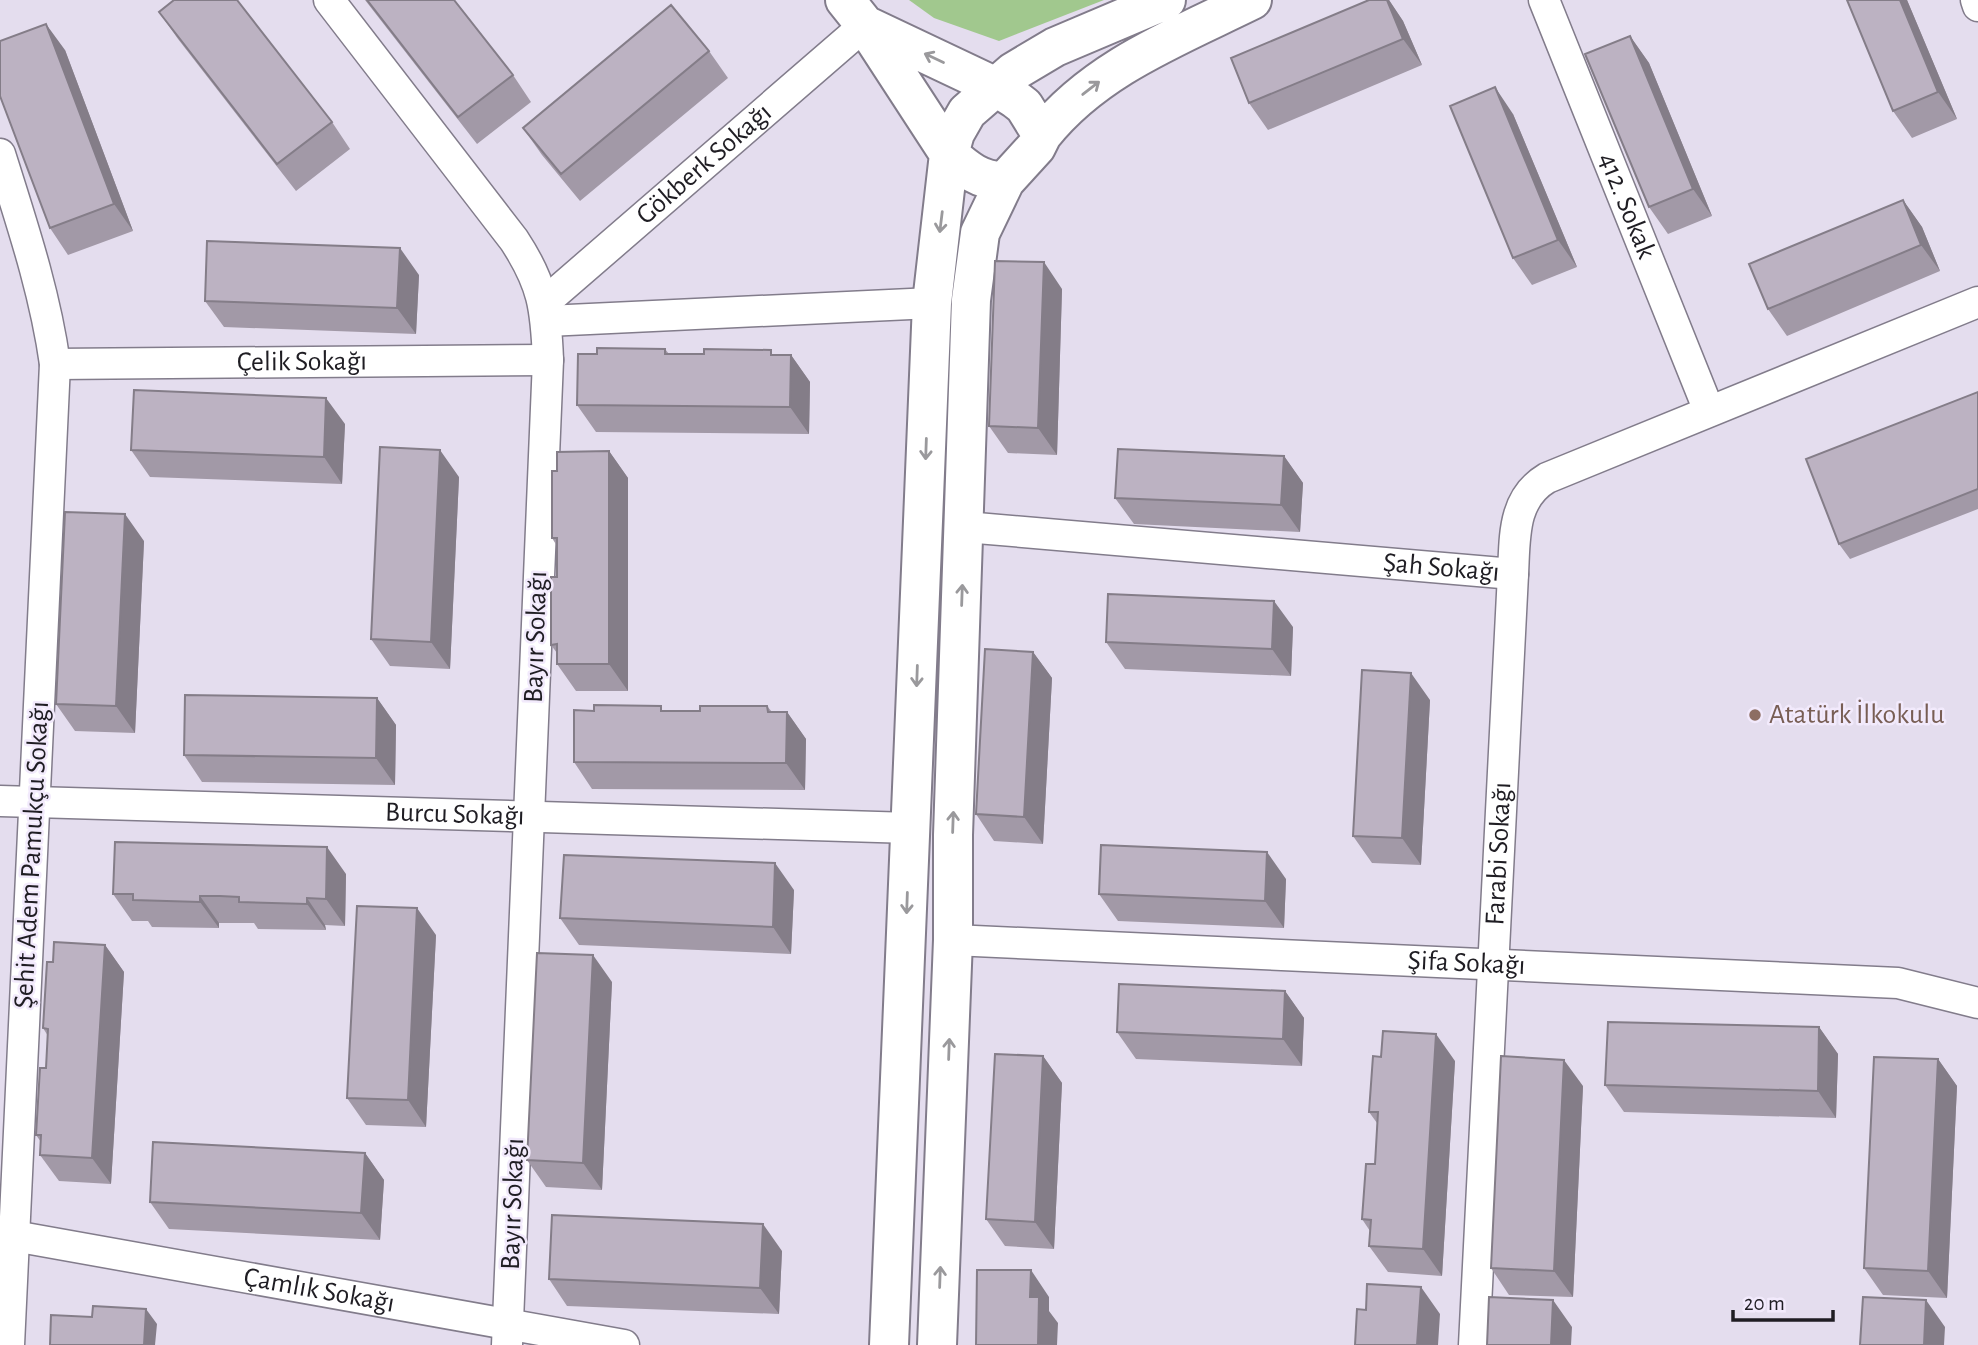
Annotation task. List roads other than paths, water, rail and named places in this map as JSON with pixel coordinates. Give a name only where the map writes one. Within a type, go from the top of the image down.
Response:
[{"type":"main road","points":[[889,1345],[932,303],[949,154],[955,133],[967,112],[1023,65],[1055,47],[1166,0]]},
{"type":"main road","points":[[937,1345],[953,940],[953,835],[971,300],[980,233],[1005,181],[1071,103],[1128,61],[1252,0]]},
{"type":"main road","points":[[855,12],[996,87],[1024,106],[1042,135]]},
{"type":"main road","points":[[855,12],[949,154],[971,173],[994,181],[1005,181]]},
{"type":"street","name":"Bayır Sokağı","points":[[329,0],[514,240],[532,268],[545,312],[548,360],[507,1334]]},
{"type":"street","name":"412. Sokak","points":[[1544,0],[1709,411]]},
{"type":"street","points":[[1976,0],[1978,6]]},
{"type":"street","name":"Gökberk Sokağı","points":[[545,312],[855,12]]},
{"type":"street","name":"Şehit Adem Pamukçu Sokağı","points":[[0,154],[38,275],[55,364],[9,1345]]},
{"type":"street","name":"Şah Sokağı","points":[[965,527],[1513,574],[1519,511],[1524,500],[1541,482],[1551,476],[1978,302]]},
{"type":"street","points":[[545,312],[932,303]]},
{"type":"street","name":"Çelik Sokağı","points":[[55,364],[548,360]]},
{"type":"street","name":"Farabi Sokağı","points":[[1474,1345],[1513,574]]},
{"type":"street","name":"Burcu Sokağı","points":[[0,801],[911,828]]},
{"type":"street","name":"Şifa Sokağı","points":[[953,940],[1898,983],[1978,1003]]},
{"type":"street","name":"Çamlık Sokağı","points":[[14,1236],[507,1334],[624,1345]]},
{"type":"place","name":"Atatürk İlkokulu","points":[[1755,715]]}]
